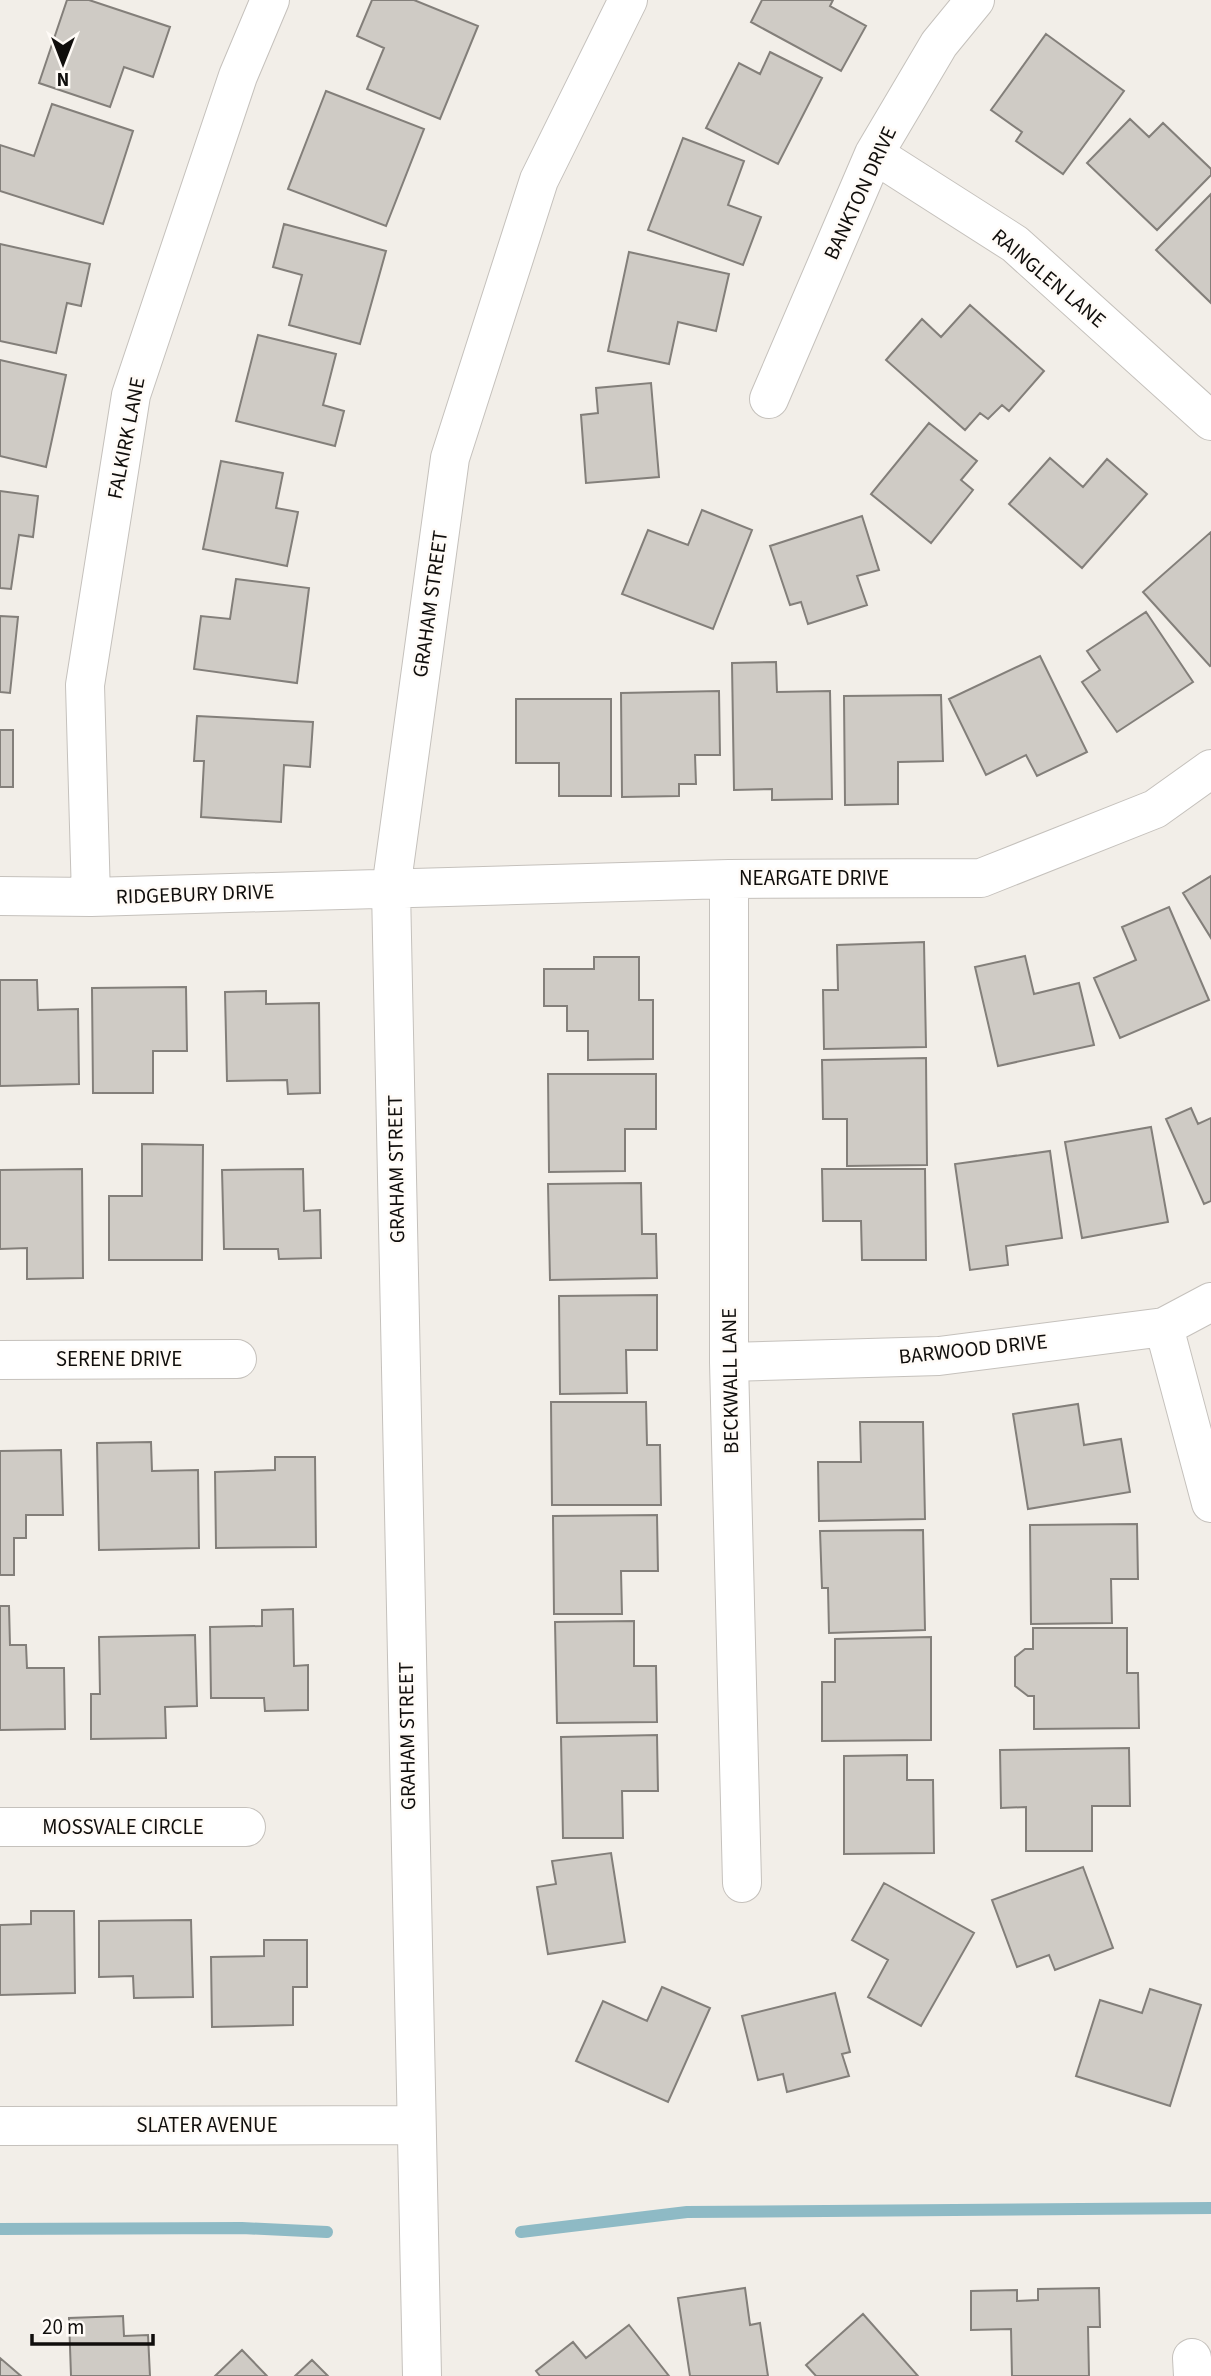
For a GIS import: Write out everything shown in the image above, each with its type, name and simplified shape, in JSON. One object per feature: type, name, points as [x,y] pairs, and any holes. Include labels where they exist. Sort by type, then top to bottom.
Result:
[{"type":"street","name":"FALKIRK LANE","points":[[91,897],[85,685],[131,395],[238,76],[270,0]]},
{"type":"street","name":"GRAHAM STREET","points":[[422,2376],[414,2125],[391,889],[450,458],[539,180],[628,0]]},
{"type":"street","name":"BANKTON DRIVE","points":[[769,399],[874,153],[939,44],[975,0]]},
{"type":"street","name":"RAINGLEN LANE","points":[[874,153],[1015,244],[1211,421]]},
{"type":"street","name":"NEARGATE DRIVE","points":[[391,889],[729,878],[981,878],[1155,809],[1211,769]]},
{"type":"street","name":"BECKWALL LANE","points":[[729,878],[729,1362],[742,1883]]},
{"type":"street","name":"RIDGEBURY DRIVE","points":[[0,896],[91,897],[391,889]]},
{"type":"street","name":"BARWOOD DRIVE","points":[[729,1362],[939,1356],[1164,1327],[1211,1302]]},
{"type":"street","points":[[1164,1327],[1211,1503]]},
{"type":"street","name":"SERENE DRIVE","points":[[0,1360],[237,1359]]},
{"type":"street","name":"MOSSVALE CIRCLE","points":[[0,1827],[246,1827]]},
{"type":"street","name":"SLATER AVENUE","points":[[0,2126],[414,2125]]},
{"type":"building","points":[[67,0],[89,0],[170,27],[153,77],[124,67],[110,107],[39,83]]},
{"type":"building","points":[[372,0],[414,0],[478,26],[440,119],[367,89],[384,48],[357,36]]},
{"type":"building","points":[[762,0],[833,0],[830,6],[866,26],[841,71],[751,22]]},
{"type":"building","points":[[1046,34],[1124,91],[1063,174],[1016,141],[1022,132],[991,110]]},
{"type":"building","points":[[770,52],[822,78],[778,164],[706,128],[739,63],[760,74]]},
{"type":"building","points":[[326,91],[424,129],[386,226],[288,189]]},
{"type":"building","points":[[52,104],[133,131],[103,224],[0,191],[0,145],[34,156]]},
{"type":"building","points":[[1130,119],[1149,137],[1163,123],[1211,169],[1211,175],[1157,230],[1087,163]]},
{"type":"building","points":[[683,138],[744,161],[728,205],[761,217],[743,265],[648,230]]},
{"type":"building","points":[[1211,194],[1211,303],[1156,250]]},
{"type":"building","points":[[284,224],[386,251],[360,344],[289,325],[302,275],[273,267]]},
{"type":"building","points":[[0,244],[90,264],[81,306],[67,303],[56,353],[0,341]]},
{"type":"building","points":[[629,252],[729,274],[716,331],[678,322],[669,364],[608,351]]},
{"type":"building","points":[[970,305],[1044,371],[1009,411],[1002,405],[988,419],[980,413],[965,430],[886,360],[922,319],[941,337]]},
{"type":"building","points":[[258,335],[336,354],[323,405],[344,411],[335,446],[236,421]]},
{"type":"building","points":[[0,360],[66,375],[46,467],[0,456]]},
{"type":"building","points":[[651,383],[659,477],[586,483],[581,415],[598,413],[596,388]]},
{"type":"building","points":[[929,423],[977,461],[961,480],[973,490],[931,543],[871,494]]},
{"type":"building","points":[[1050,458],[1083,487],[1107,459],[1147,494],[1082,568],[1009,504]]},
{"type":"building","points":[[221,461],[283,473],[276,508],[298,512],[287,566],[203,549]]},
{"type":"building","points":[[0,491],[38,496],[33,537],[19,535],[11,589],[0,588]]},
{"type":"building","points":[[702,510],[752,530],[713,629],[622,594],[648,530],[688,545]]},
{"type":"building","points":[[862,516],[879,570],[857,576],[867,605],[808,624],[801,602],[790,605],[770,546]]},
{"type":"building","points":[[1211,532],[1211,665],[1210,666],[1143,592]]},
{"type":"building","points":[[236,579],[309,588],[297,683],[194,669],[201,616],[230,619]]},
{"type":"building","points":[[1146,612],[1193,682],[1117,732],[1082,682],[1100,670],[1087,651]]},
{"type":"building","points":[[0,616],[18,617],[10,693],[0,692]]},
{"type":"building","points":[[1040,656],[1087,752],[1037,776],[1026,755],[986,775],[949,699]]},
{"type":"building","points":[[776,662],[777,692],[830,691],[832,799],[772,800],[772,789],[734,790],[732,663]]},
{"type":"building","points":[[719,691],[720,755],[695,755],[696,784],[679,784],[679,796],[622,797],[621,693]]},
{"type":"building","points":[[941,695],[943,761],[898,762],[898,804],[845,805],[844,696]]},
{"type":"building","points":[[516,699],[611,699],[611,796],[559,796],[559,763],[516,763]]},
{"type":"building","points":[[197,716],[313,722],[310,767],[284,765],[281,822],[201,817],[204,761],[194,761]]},
{"type":"building","points":[[0,730],[13,730],[13,787],[0,787]]},
{"type":"building","points":[[1211,876],[1211,938],[1183,893]]},
{"type":"building","points":[[1169,907],[1209,1000],[1120,1038],[1094,978],[1136,960],[1122,927]]},
{"type":"building","points":[[924,942],[926,1047],[824,1049],[823,990],[838,990],[837,945]]},
{"type":"building","points":[[1025,956],[1034,994],[1079,983],[1094,1045],[998,1066],[975,967]]},
{"type":"building","points":[[594,957],[639,957],[639,1000],[653,1000],[653,1059],[588,1060],[588,1031],[567,1031],[567,1006],[544,1006],[544,969],[594,969]]},
{"type":"building","points":[[0,980],[37,980],[38,1010],[78,1009],[79,1084],[0,1086]]},
{"type":"building","points":[[186,987],[187,1051],[153,1051],[153,1093],[93,1093],[92,988]]},
{"type":"building","points":[[266,991],[266,1004],[319,1003],[320,1093],[288,1094],[287,1080],[227,1081],[225,992]]},
{"type":"building","points":[[926,1058],[927,1165],[847,1166],[847,1119],[823,1119],[822,1060]]},
{"type":"building","points":[[548,1074],[656,1074],[656,1129],[625,1129],[625,1171],[549,1172]]},
{"type":"building","points":[[1191,1108],[1198,1124],[1211,1118],[1211,1201],[1204,1204],[1166,1119]]},
{"type":"building","points":[[1151,1127],[1168,1222],[1082,1238],[1065,1142]]},
{"type":"building","points":[[142,1144],[203,1145],[202,1260],[109,1260],[109,1196],[142,1196]]},
{"type":"building","points":[[1050,1151],[1062,1238],[1006,1246],[1008,1265],[970,1270],[955,1164]]},
{"type":"building","points":[[82,1169],[83,1278],[27,1279],[27,1248],[0,1249],[0,1170]]},
{"type":"building","points":[[303,1169],[304,1211],[320,1210],[321,1258],[279,1259],[278,1249],[224,1249],[222,1170]]},
{"type":"building","points":[[822,1169],[925,1169],[926,1260],[862,1260],[861,1221],[823,1221]]},
{"type":"building","points":[[641,1183],[642,1234],[656,1234],[657,1278],[550,1280],[548,1184]]},
{"type":"building","points":[[657,1295],[657,1350],[626,1350],[627,1393],[560,1394],[559,1296]]},
{"type":"building","points":[[551,1402],[646,1402],[647,1445],[660,1445],[661,1505],[552,1505]]},
{"type":"building","points":[[1078,1404],[1084,1445],[1121,1439],[1130,1492],[1028,1509],[1013,1414]]},
{"type":"building","points":[[860,1422],[923,1422],[925,1519],[819,1521],[818,1462],[861,1462]]},
{"type":"building","points":[[151,1442],[152,1471],[198,1470],[199,1548],[99,1550],[97,1443]]},
{"type":"building","points":[[61,1450],[63,1515],[26,1515],[26,1538],[14,1538],[14,1575],[0,1575],[0,1451]]},
{"type":"building","points":[[275,1457],[315,1457],[316,1547],[216,1548],[215,1472],[275,1470]]},
{"type":"building","points":[[657,1515],[658,1571],[621,1571],[622,1614],[554,1614],[553,1516]]},
{"type":"building","points":[[1137,1524],[1138,1579],[1111,1579],[1112,1623],[1031,1624],[1030,1525]]},
{"type":"building","points":[[923,1530],[925,1630],[829,1633],[828,1588],[822,1588],[820,1531]]},
{"type":"building","points":[[0,1606],[9,1606],[10,1645],[26,1645],[27,1668],[64,1668],[65,1729],[0,1730]]},
{"type":"building","points":[[293,1609],[294,1666],[308,1665],[308,1710],[265,1711],[264,1698],[211,1698],[210,1627],[262,1626],[262,1610]]},
{"type":"building","points":[[634,1621],[634,1666],[656,1666],[657,1722],[557,1723],[555,1622]]},
{"type":"building","points":[[1033,1628],[1127,1628],[1127,1673],[1138,1673],[1139,1728],[1034,1729],[1034,1696],[1028,1696],[1015,1686],[1015,1657],[1025,1649],[1033,1649]]},
{"type":"building","points":[[195,1635],[197,1706],[165,1707],[166,1738],[91,1739],[91,1694],[100,1694],[99,1637]]},
{"type":"building","points":[[931,1637],[931,1740],[822,1741],[822,1682],[835,1682],[835,1639]]},
{"type":"building","points":[[657,1735],[658,1791],[622,1791],[623,1838],[563,1838],[561,1737]]},
{"type":"building","points":[[1129,1748],[1130,1806],[1092,1806],[1092,1851],[1026,1851],[1026,1807],[1001,1808],[1000,1750]]},
{"type":"building","points":[[907,1755],[907,1780],[933,1780],[934,1853],[844,1854],[844,1756]]},
{"type":"building","points":[[611,1853],[625,1942],[548,1954],[537,1887],[556,1884],[552,1861]]},
{"type":"building","points":[[1083,1867],[1113,1948],[1055,1970],[1049,1955],[1017,1967],[992,1900]]},
{"type":"building","points":[[884,1883],[974,1933],[921,2026],[868,1997],[888,1960],[852,1940]]},
{"type":"building","points":[[31,1911],[74,1911],[75,1993],[0,1995],[0,1925],[31,1924]]},
{"type":"building","points":[[191,1920],[193,1997],[134,1998],[133,1976],[99,1977],[99,1921]]},
{"type":"building","points":[[264,1940],[307,1940],[307,1987],[293,1987],[293,2025],[212,2027],[211,1957],[264,1956]]},
{"type":"building","points":[[662,1987],[710,2008],[668,2102],[576,2061],[603,2001],[647,2021]]},
{"type":"building","points":[[1150,1989],[1201,2005],[1170,2106],[1076,2076],[1100,2000],[1142,2013]]},
{"type":"building","points":[[835,1993],[850,2052],[842,2054],[849,2076],[787,2092],[783,2074],[758,2080],[742,2016]]},
{"type":"building","points":[[745,2288],[750,2325],[760,2323],[768,2376],[690,2376],[678,2298]]},
{"type":"building","points":[[1099,2288],[1100,2327],[1088,2327],[1089,2376],[1012,2376],[1011,2329],[971,2330],[971,2291],[1017,2290],[1017,2301],[1038,2300],[1038,2289]]},
{"type":"building","points":[[863,2314],[918,2376],[816,2376],[806,2365]]},
{"type":"building","points":[[123,2316],[124,2336],[148,2335],[150,2376],[71,2376],[69,2318]]},
{"type":"building","points":[[629,2325],[669,2376],[540,2376],[536,2371],[573,2342],[586,2358]]},
{"type":"building","points":[[242,2350],[267,2376],[215,2376]]},
{"type":"building","points":[[0,2358],[21,2376],[0,2376]]},
{"type":"building","points":[[312,2360],[328,2376],[295,2376]]},
{"type":"waterway","points":[[521,2232],[687,2212],[1211,2208]]},
{"type":"waterway","points":[[0,2229],[242,2228],[327,2232]]}]
